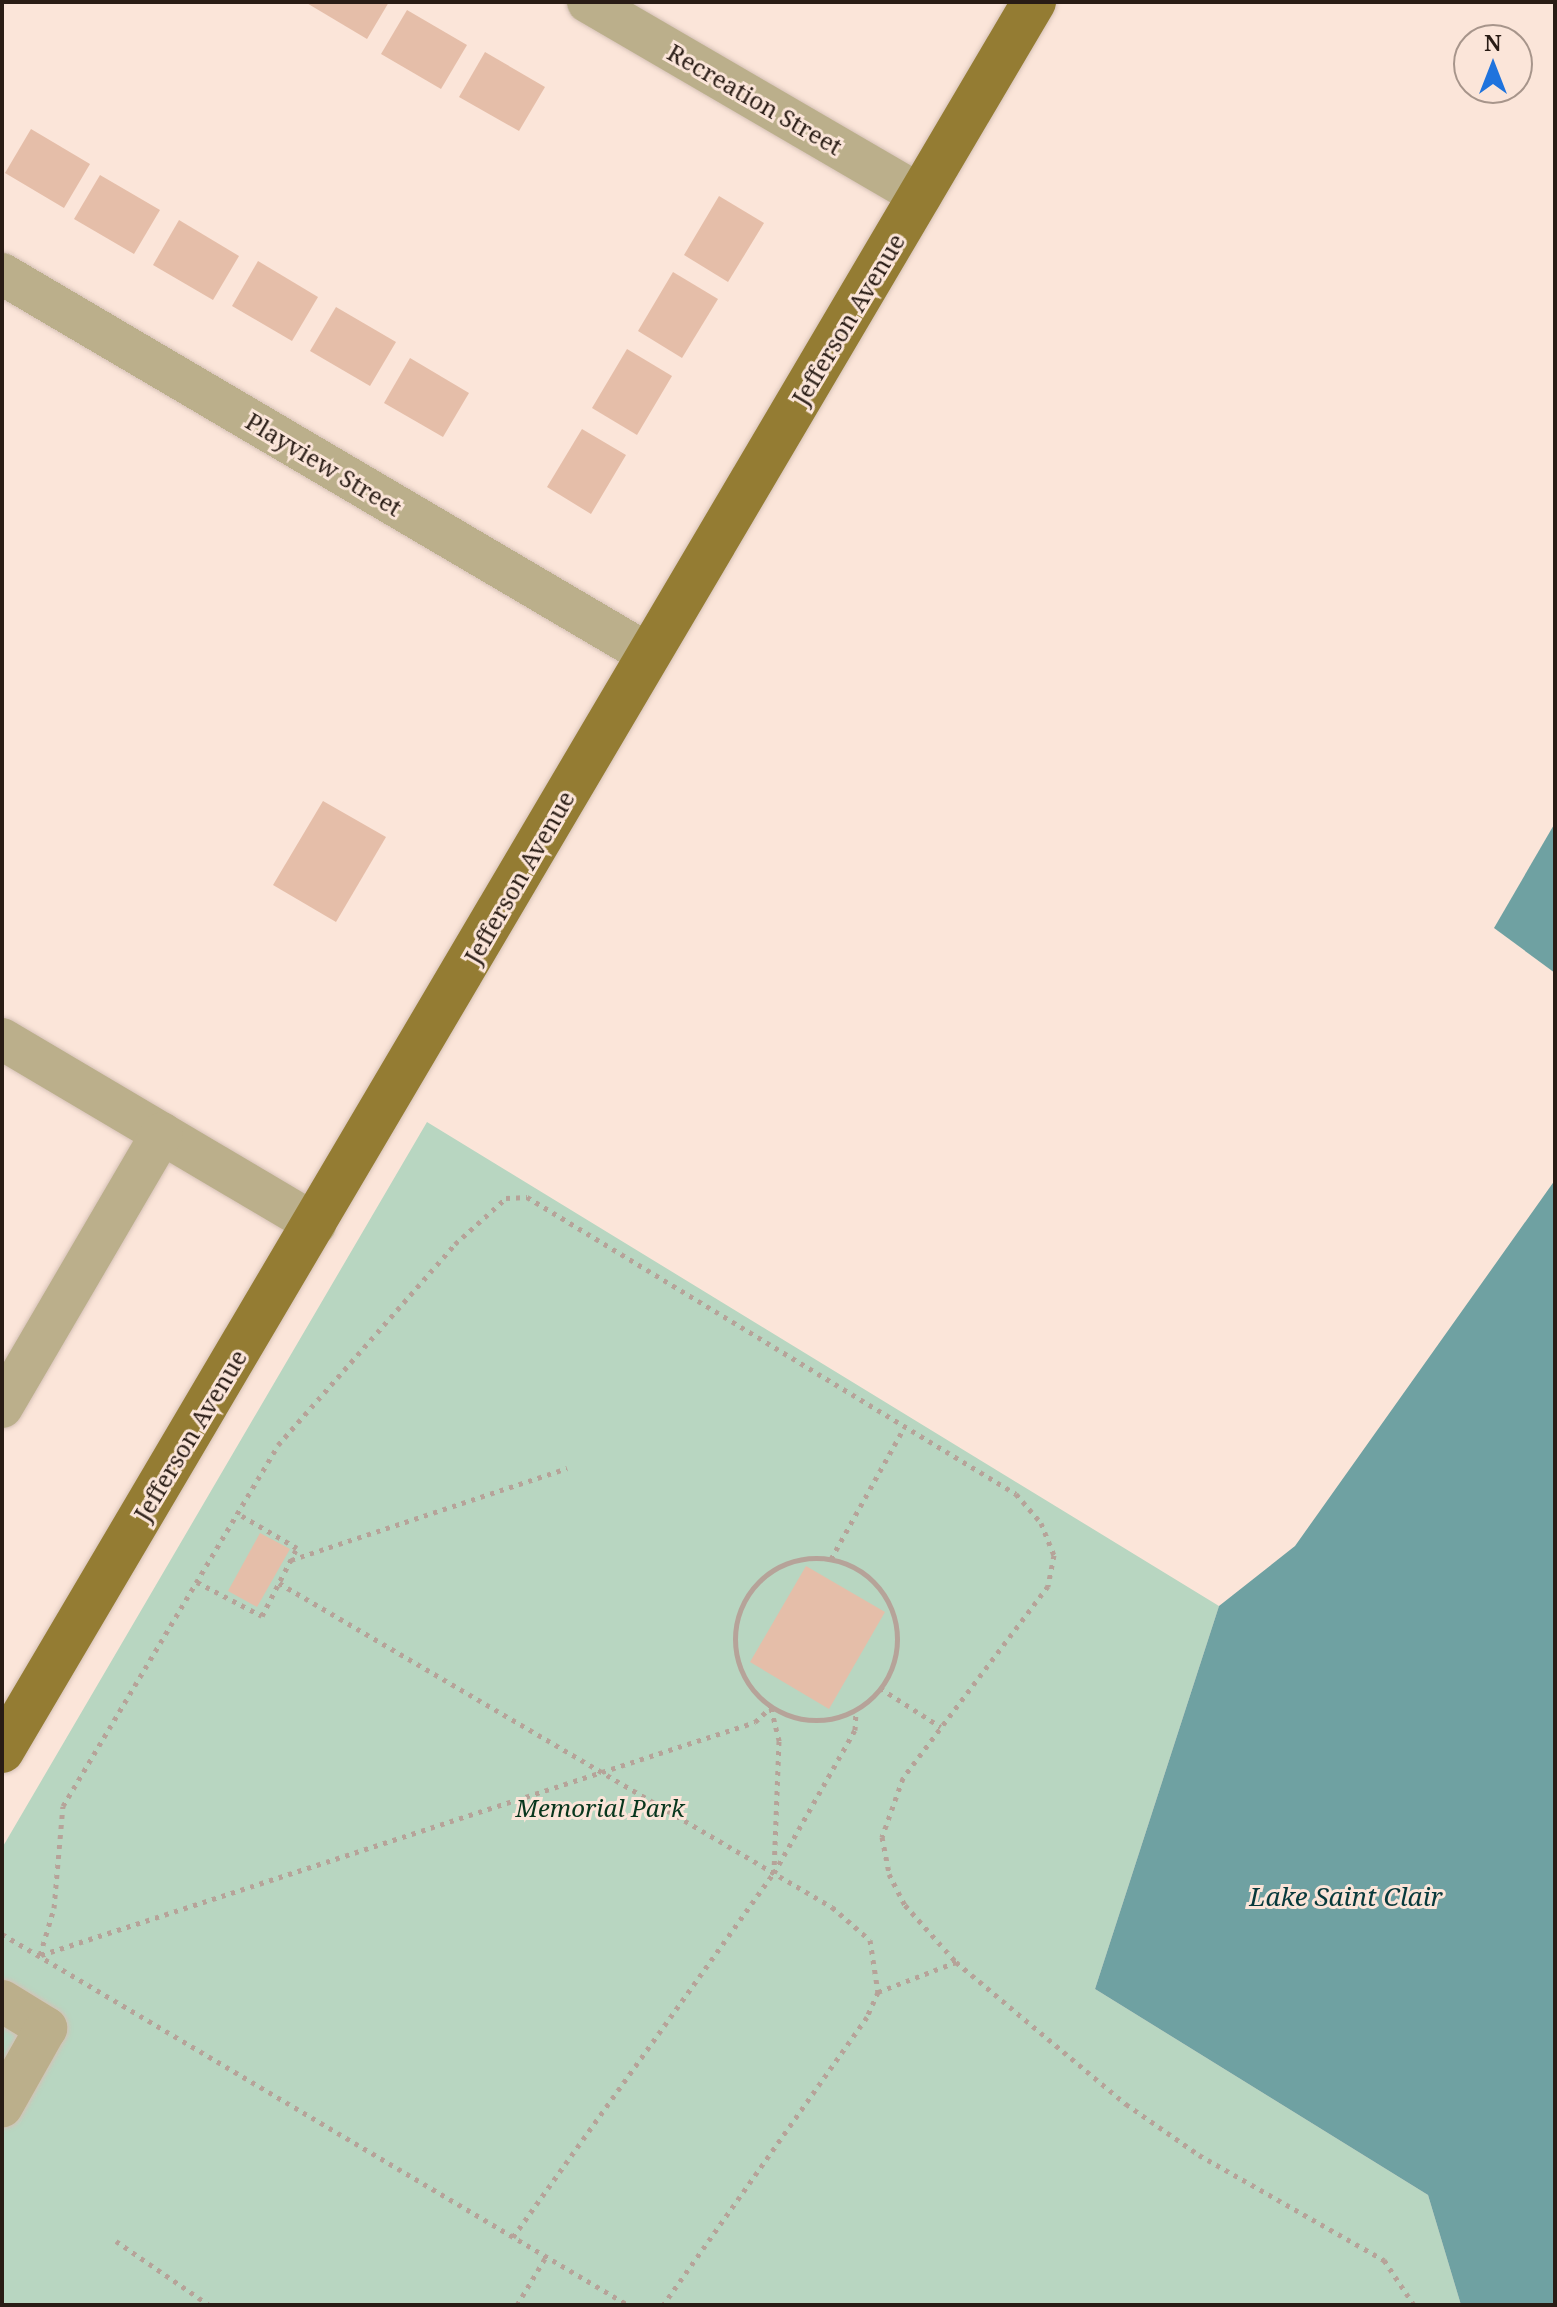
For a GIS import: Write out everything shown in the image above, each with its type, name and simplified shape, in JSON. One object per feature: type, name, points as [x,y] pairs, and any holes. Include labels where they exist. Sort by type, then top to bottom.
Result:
[{"type":"main road","name":"Jefferson Avenue","points":[[2,1751],[315,1224],[646,653],[1034,2]]},
{"type":"street","name":"Recreation Street","points":[[588,2],[921,196]]},
{"type":"street","name":"Playview Street","points":[[2,274],[646,653]]},
{"type":"street","points":[[2,1039],[315,1224]]},
{"type":"street","points":[[2,1407],[162,1133]]},
{"type":"street","points":[[2,2001],[46,2028],[2,2106]]},
{"type":"path","points":[[40,1955],[54,1908],[63,1806],[278,1445],[455,1244],[506,1198],[527,1197],[1016,1494],[1041,1523],[1054,1555],[1048,1586],[1033,1613],[903,1778],[882,1837],[889,1874],[905,1905],[956,1962],[1126,2104],[1199,2155],[1384,2260],[1414,2305]]},
{"type":"path","points":[[831,1559],[904,1428]]},
{"type":"path","points":[[291,1560],[567,1468]]},
{"type":"path","points":[[197,1582],[262,1616],[297,1548],[237,1513]]},
{"type":"path","points":[[771,1707],[822,1720],[856,1709],[880,1688],[896,1656],[891,1605],[856,1567],[831,1559],[803,1558],[777,1567],[741,1608],[738,1663],[771,1707],[779,1741],[774,1873]]},
{"type":"path","points":[[279,1583],[832,1907],[870,1940],[878,1992],[867,2017],[663,2305]]},
{"type":"path","points":[[880,1688],[941,1727]]},
{"type":"path","points":[[40,1955],[755,1722],[771,1707]]},
{"type":"path","points":[[513,2237],[774,1873],[855,1730],[856,1709]]},
{"type":"path","points":[[2,1934],[628,2305]]},
{"type":"path","points":[[878,1992],[956,1962]]},
{"type":"path","points":[[116,2241],[209,2305]]},
{"type":"path","points":[[517,2305],[547,2255]]},
{"type":"green space","name":"Memorial Park","points":[[427,1122],[1219,1606],[1095,1989],[1428,2195],[1461,2305],[2,2305],[2,1848]]},
{"type":"water","points":[[1555,823],[1555,973],[1494,928]]},
{"type":"water","name":"Lake Saint Clair","points":[[1555,1180],[1555,2305],[1461,2305],[1428,2195],[1095,1989],[1219,1606],[1295,1546]]},
{"type":"building","points":[[305,2],[389,2],[367,39]]},
{"type":"building","points":[[407,10],[467,45],[441,89],[381,54]]},
{"type":"building","points":[[485,52],[545,87],[519,131],[459,97]]},
{"type":"building","points":[[31,129],[90,164],[64,208],[5,173]]},
{"type":"building","points":[[100,175],[160,210],[134,254],[74,219]]},
{"type":"building","points":[[719,196],[764,223],[728,282],[684,255]]},
{"type":"building","points":[[179,220],[239,256],[213,300],[153,265]]},
{"type":"building","points":[[258,261],[318,297],[292,341],[232,306]]},
{"type":"building","points":[[673,272],[718,299],[682,358],[638,331]]},
{"type":"building","points":[[336,307],[396,342],[370,386],[310,351]]},
{"type":"building","points":[[627,349],[672,376],[637,435],[592,408]]},
{"type":"building","points":[[410,358],[469,393],[443,437],[384,403]]},
{"type":"building","points":[[582,429],[626,455],[591,514],[547,487]]},
{"type":"building","points":[[323,801],[386,837],[336,922],[273,885]]},
{"type":"building","points":[[260,1533],[290,1549],[257,1607],[228,1591]]},
{"type":"building","points":[[806,1566],[885,1612],[829,1709],[750,1662]]}]
